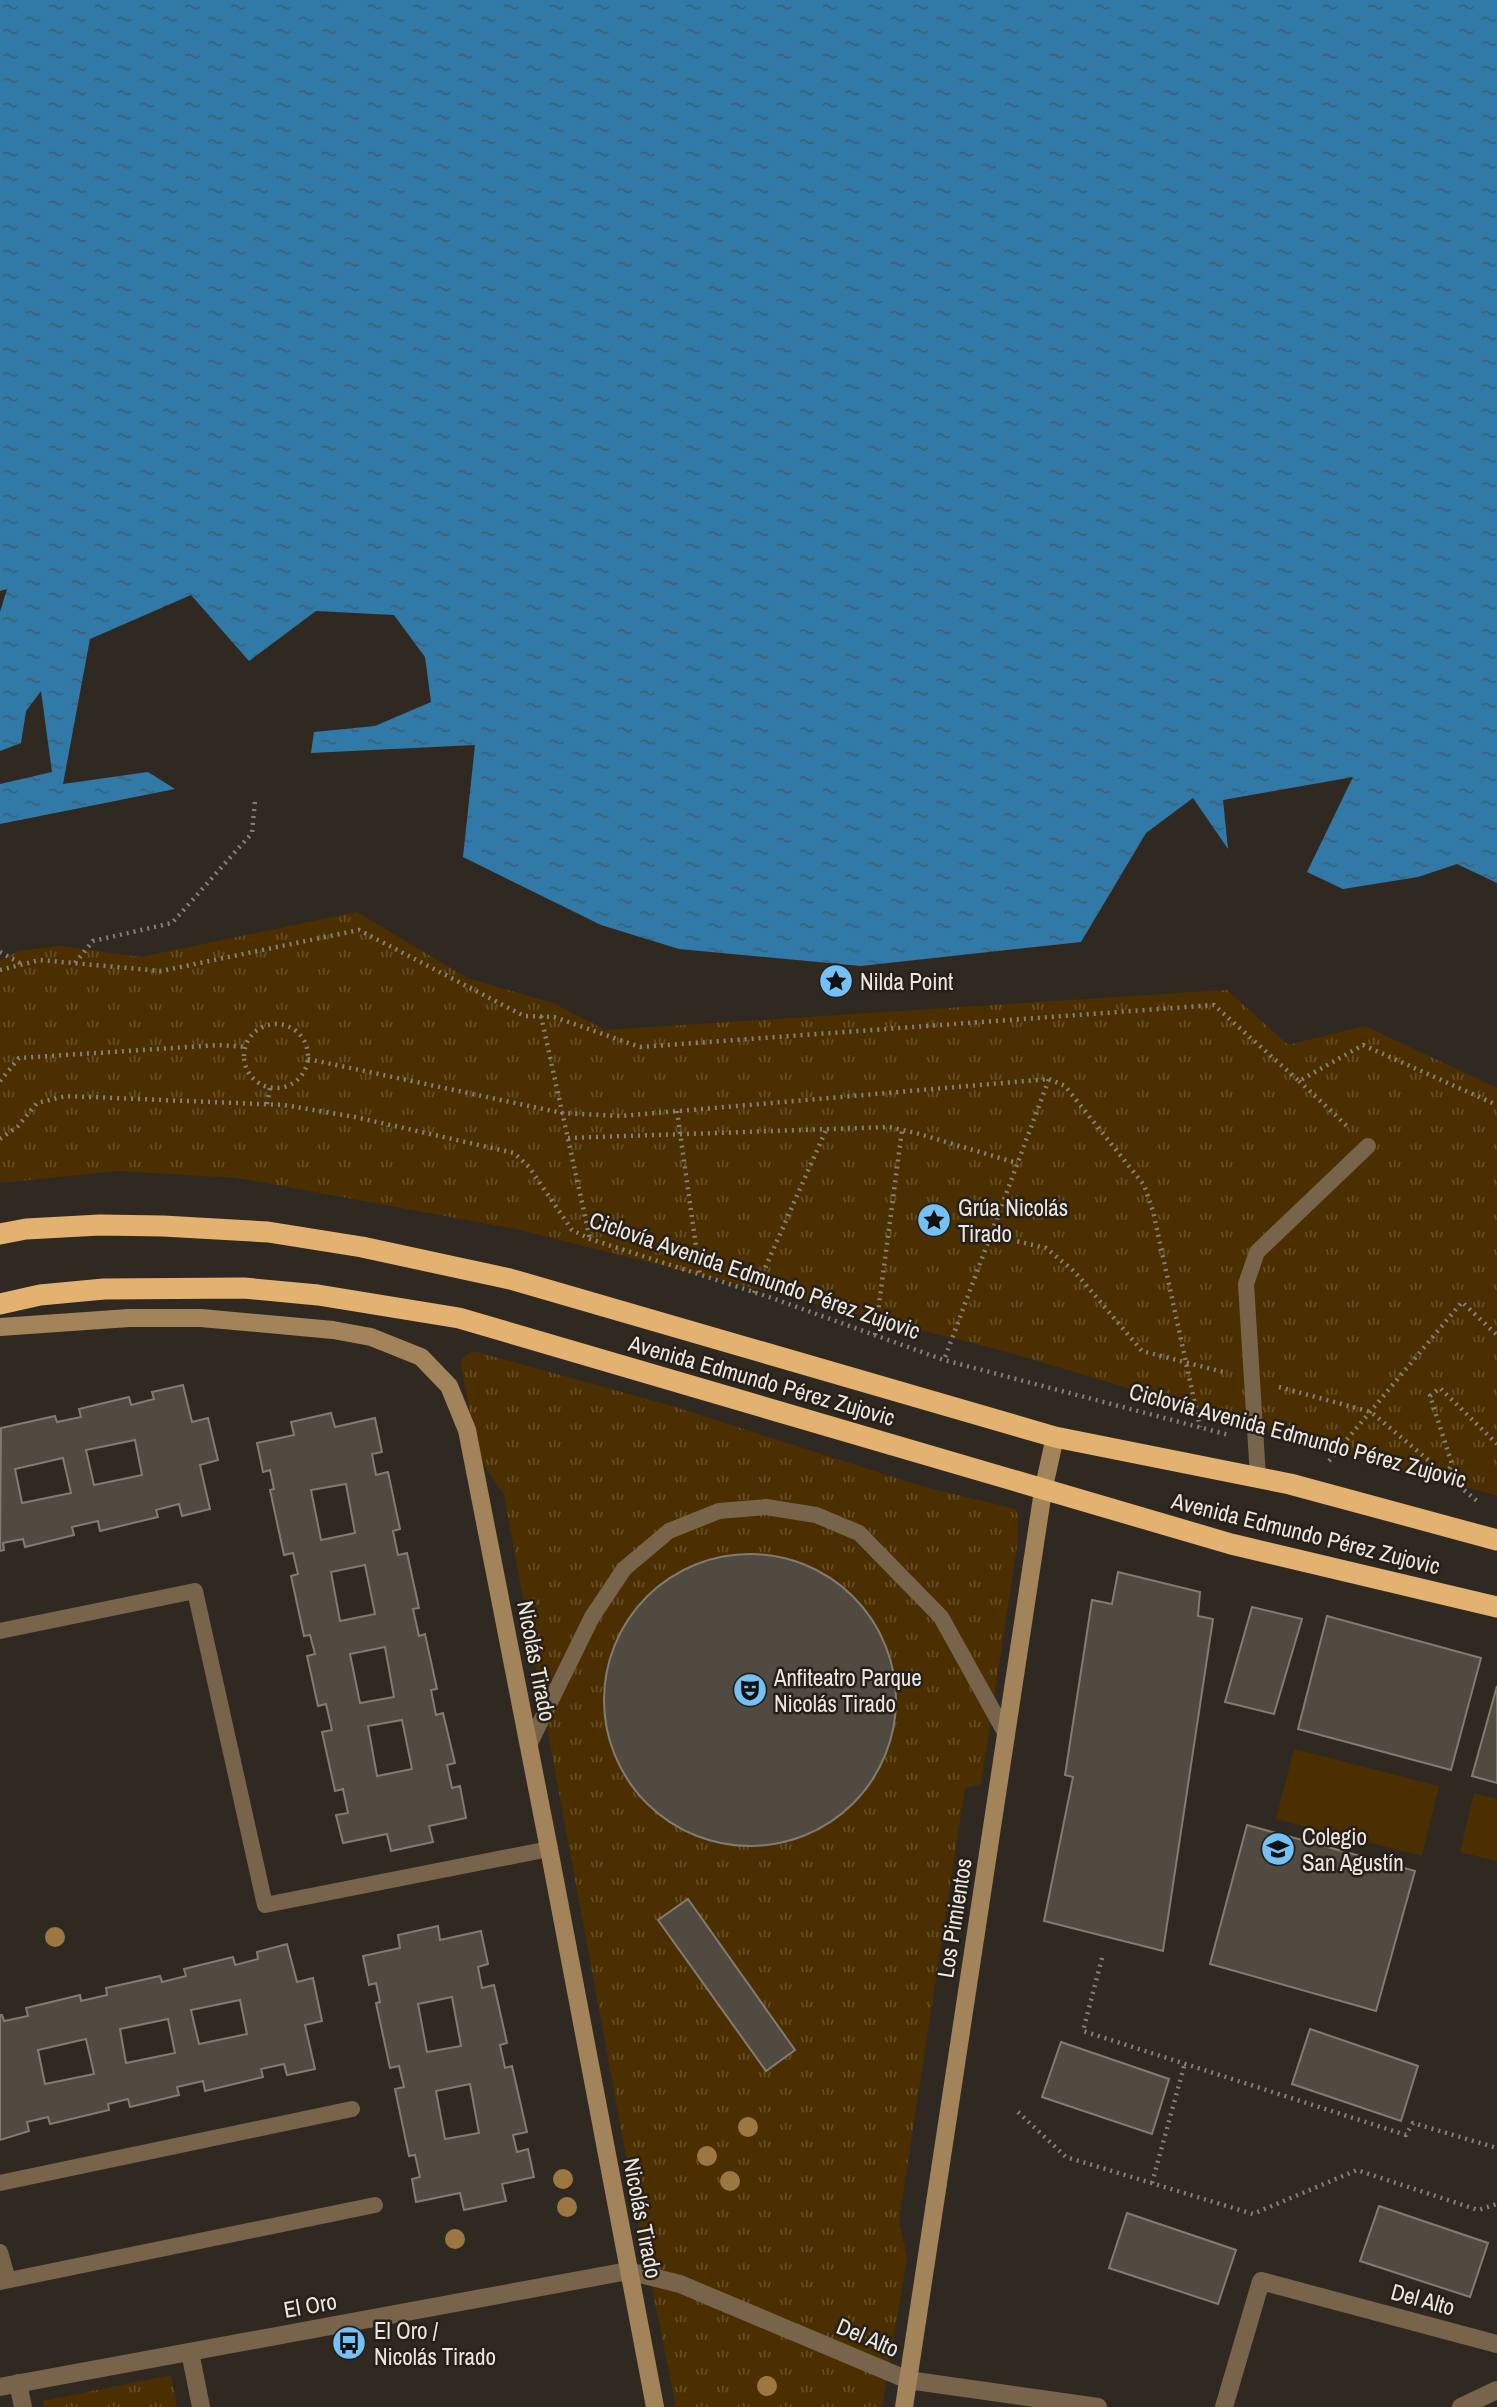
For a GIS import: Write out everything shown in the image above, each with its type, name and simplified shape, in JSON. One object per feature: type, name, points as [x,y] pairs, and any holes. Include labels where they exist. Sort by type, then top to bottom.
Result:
[{"type":"highway","name":"Avenida Edmundo Pérez Zujovic","points":[[0,1234],[26,1229],[100,1225],[163,1226],[268,1232],[362,1247],[510,1279],[1055,1437],[1290,1484],[1497,1540]]},
{"type":"highway","name":"Avenida Edmundo Pérez Zujovic","points":[[0,1304],[40,1295],[104,1289],[244,1288],[317,1295],[459,1318],[1231,1544],[1497,1607]]},
{"type":"main road","name":"Nicolás Tirado","points":[[0,1326],[129,1318],[201,1318],[333,1330],[371,1337],[421,1357],[449,1386],[467,1430],[655,2407]]},
{"type":"main road","name":"Los Pimientos","points":[[904,2407],[1043,1491],[1055,1437]]},
{"type":"street","name":"Del Alto","points":[[628,2271],[680,2284],[908,2381],[1098,2407]]},
{"type":"street","name":"El Oro","points":[[9,2385],[628,2271]]},
{"type":"street","name":"Del Alto","points":[[1224,2407],[1261,2281],[1497,2344]]},
{"type":"street","points":[[190,2352],[201,2407]]},
{"type":"street","points":[[9,2385],[23,2407]]},
{"type":"street","points":[[1461,2407],[1497,2390]]},
{"type":"lane","points":[[1258,1477],[1246,1284],[1257,1252],[1368,1146]]},
{"type":"lane","points":[[529,1745],[592,1618],[624,1569],[669,1531],[719,1511],[766,1507],[816,1515],[859,1533],[941,1617],[1007,1737]]},
{"type":"lane","points":[[0,1631],[195,1591],[265,1905],[549,1849]]},
{"type":"lane","points":[[0,2183],[352,2109]]},
{"type":"lane","points":[[0,2252],[4,2281],[375,2205]]},
{"type":"path","points":[[75,963],[93,942],[172,923],[252,832],[255,800]]},
{"type":"path","points":[[0,970],[40,960],[161,971],[359,930],[524,1016],[554,1017],[640,1047],[1214,1005],[1368,1146]]},
{"type":"path","points":[[0,952],[20,964]]},
{"type":"path","points":[[541,1016],[590,1239]]},
{"type":"path","points":[[277,1024],[287,1026],[304,1039],[308,1059],[306,1070],[291,1085],[281,1089],[260,1084],[252,1077],[244,1057],[250,1037],[257,1030],[277,1024]]},
{"type":"path","points":[[0,1081],[19,1058],[219,1045],[246,1047]]},
{"type":"path","points":[[1299,1081],[1363,1045],[1497,1105]]},
{"type":"path","points":[[308,1059],[562,1113],[621,1116],[1049,1079],[1065,1086],[1144,1185],[1153,1211],[1200,1427]]},
{"type":"path","points":[[944,1360],[1049,1079]]},
{"type":"path","points":[[267,1105],[270,1088]]},
{"type":"path","name":"Ciclovía Avenida Edmundo Pérez Zujovic","points":[[0,1139],[18,1126],[37,1103],[66,1096],[284,1105],[355,1117],[514,1153],[529,1167],[572,1230],[590,1239],[944,1360],[1255,1442]]},
{"type":"path","points":[[677,1111],[700,1275]]},
{"type":"path","points":[[568,1138],[889,1127],[1017,1163]]},
{"type":"path","points":[[754,1293],[826,1130]]},
{"type":"path","points":[[874,1335],[902,1130]]},
{"type":"path","points":[[990,1234],[1046,1248],[1076,1272],[1142,1351],[1371,1412],[1477,1501]]},
{"type":"path","points":[[1329,1461],[1462,1302],[1497,1335]]},
{"type":"path","points":[[1446,1475],[1452,1464],[1430,1396],[1440,1388],[1497,1444]]},
{"type":"path","name":"Ciclovía Avenida Edmundo Pérez Zujovic","points":[[1319,1458],[1343,1465]]},
{"type":"path","name":"Ciclovía Avenida Edmundo Pérez Zujovic","points":[[1464,1497],[1487,1504]]},
{"type":"path","points":[[1102,1958],[1083,2031],[1406,2135],[1413,2123],[1497,2148]]},
{"type":"path","points":[[1152,2183],[1185,2063]]},
{"type":"path","points":[[1018,2112],[1066,2157],[1252,2214],[1357,2170],[1478,2210],[1497,2204]]},
{"type":"green space","points":[[357,912],[467,978],[553,1003],[605,1030],[1227,990],[1288,1045],[1365,1026],[1497,1088],[1497,1495],[1443,1482],[1004,1351],[516,1229],[239,1178],[118,1171],[0,1183],[0,961],[18,951],[60,946],[141,957]]},
{"type":"green space","points":[[471,1352],[672,1406],[921,1486],[1015,1509],[1018,1516],[1018,1539],[981,1784],[965,1788],[899,2220],[907,2257],[882,2407],[676,2407],[633,2193],[504,1495],[478,1456],[461,1365],[462,1359]]},
{"type":"green space","points":[[1294,1749],[1439,1786],[1422,1856],[1276,1819]]},
{"type":"green space","points":[[1474,1793],[1497,1799],[1497,1861],[1460,1852]]},
{"type":"green space","points":[[171,2375],[177,2407],[44,2407],[43,2401]]},
{"type":"water","points":[[0,0],[1497,0],[1497,883],[1457,864],[1418,877],[1343,889],[1307,872],[1353,777],[1223,800],[1228,849],[1193,798],[1146,833],[1081,942],[861,966],[679,949],[601,925],[463,857],[475,745],[311,753],[314,732],[375,726],[431,702],[425,657],[394,615],[316,611],[249,661],[191,595],[90,639],[63,784],[148,772],[175,789],[0,824],[0,784],[52,772],[41,691],[26,711],[21,743],[0,751],[0,612],[7,589],[0,591]]},
{"type":"building","points":[[183,1385],[192,1422],[208,1418],[218,1460],[200,1465],[210,1509],[182,1516],[179,1504],[156,1510],[158,1517],[100,1531],[98,1521],[72,1527],[74,1535],[25,1547],[23,1539],[3,1543],[4,1550],[0,1551],[1,1428],[55,1416],[57,1422],[81,1417],[79,1409],[129,1397],[131,1405],[154,1399],[152,1392]],"holes":[[[135,1440],[142,1475],[94,1485],[86,1450]],[[63,1458],[71,1493],[22,1503],[15,1469]]]},
{"type":"building","points":[[331,1413],[335,1427],[375,1418],[382,1452],[372,1454],[376,1475],[388,1472],[400,1529],[393,1531],[398,1555],[407,1553],[419,1608],[413,1609],[419,1636],[425,1634],[437,1689],[431,1690],[436,1715],[443,1713],[455,1763],[447,1765],[452,1788],[460,1786],[466,1818],[429,1826],[433,1842],[391,1851],[387,1834],[343,1843],[336,1815],[348,1813],[343,1789],[335,1791],[322,1732],[332,1730],[326,1704],[318,1706],[307,1656],[315,1654],[310,1635],[304,1636],[291,1576],[298,1574],[293,1553],[284,1555],[270,1490],[274,1489],[270,1470],[263,1472],[257,1443],[294,1435],[291,1422]],"holes":[[[346,1484],[355,1533],[321,1540],[311,1490]],[[365,1565],[375,1614],[340,1621],[331,1572]],[[385,1647],[394,1697],[360,1703],[350,1654]],[[402,1720],[412,1769],[377,1776],[368,1726]]]},
{"type":"building","name":"Anfiteatro Parque Nicolás Tirado","points":[[750,1554],[778,1557],[806,1565],[831,1579],[853,1597],[871,1619],[885,1644],[893,1672],[896,1700],[893,1728],[885,1756],[871,1781],[853,1803],[831,1821],[806,1835],[778,1843],[750,1846],[722,1843],[694,1835],[669,1821],[647,1803],[629,1781],[615,1756],[607,1728],[604,1700],[607,1672],[615,1644],[629,1619],[647,1597],[669,1579],[694,1565],[722,1557]]},
{"type":"building","points":[[1118,1572],[1200,1592],[1198,1616],[1213,1619],[1163,1951],[1044,1921],[1073,1777],[1065,1775],[1092,1600],[1112,1604]]},
{"type":"building","points":[[1252,1607],[1302,1619],[1274,1714],[1225,1702]]},
{"type":"building","points":[[1327,1616],[1481,1658],[1451,1770],[1298,1729]]},
{"type":"building","points":[[1497,1686],[1497,1783],[1472,1776]]},
{"type":"building","points":[[1247,1825],[1415,1871],[1376,2011],[1210,1964]]},
{"type":"building","points":[[688,1899],[795,2050],[766,2071],[658,1920]]},
{"type":"building","points":[[438,1926],[440,1940],[481,1931],[488,1964],[478,1967],[482,1988],[494,1985],[507,2043],[500,2045],[505,2068],[512,2066],[527,2132],[513,2135],[517,2152],[528,2149],[534,2177],[502,2184],[506,2201],[464,2210],[460,2193],[416,2202],[412,2179],[420,2177],[415,2155],[409,2156],[395,2089],[404,2087],[399,2066],[390,2068],[376,2003],[380,2002],[376,1983],[369,1985],[363,1956],[400,1948],[398,1935]],"holes":[[[452,1997],[461,2046],[427,2052],[418,2004]],[[470,2084],[479,2133],[445,2139],[436,2091]]]},
{"type":"building","points":[[287,1944],[297,1982],[313,1978],[322,2021],[305,2025],[315,2069],[287,2075],[284,2064],[261,2069],[263,2077],[205,2091],[203,2081],[177,2087],[179,2095],[130,2107],[128,2099],[108,2104],[109,2110],[50,2124],[48,2117],[27,2122],[29,2131],[0,2140],[0,2015],[4,2021],[28,2016],[26,2008],[80,1995],[81,2001],[107,1995],[106,1988],[160,1976],[162,1982],[186,1976],[184,1969],[233,1957],[235,1965],[258,1959],[257,1952]],"holes":[[[240,2000],[247,2034],[199,2044],[191,2010]],[[168,2019],[175,2053],[126,2063],[120,2029]],[[86,2039],[94,2074],[45,2084],[38,2050]]]},
{"type":"building","points":[[1310,2029],[1418,2066],[1401,2121],[1292,2084]]},
{"type":"building","points":[[1061,2042],[1169,2079],[1152,2134],[1042,2097]]},
{"type":"building","points":[[1379,2206],[1488,2243],[1470,2297],[1360,2261]]},
{"type":"building","points":[[1127,2213],[1236,2250],[1218,2304],[1109,2268]]},
{"type":"place","name":"Nilda Point","points":[[836,981]]},
{"type":"place","name":"Grúa Nicolás Tirado","points":[[934,1220]]},
{"type":"place","name":"Anfiteatro Parque Nicolás Tirado","points":[[750,1690]]},
{"type":"place","name":"Colegio San Agustín","points":[[1278,1849]]},
{"type":"place","name":"El Oro / Nicolás Tirado","points":[[349,2343]]}]
